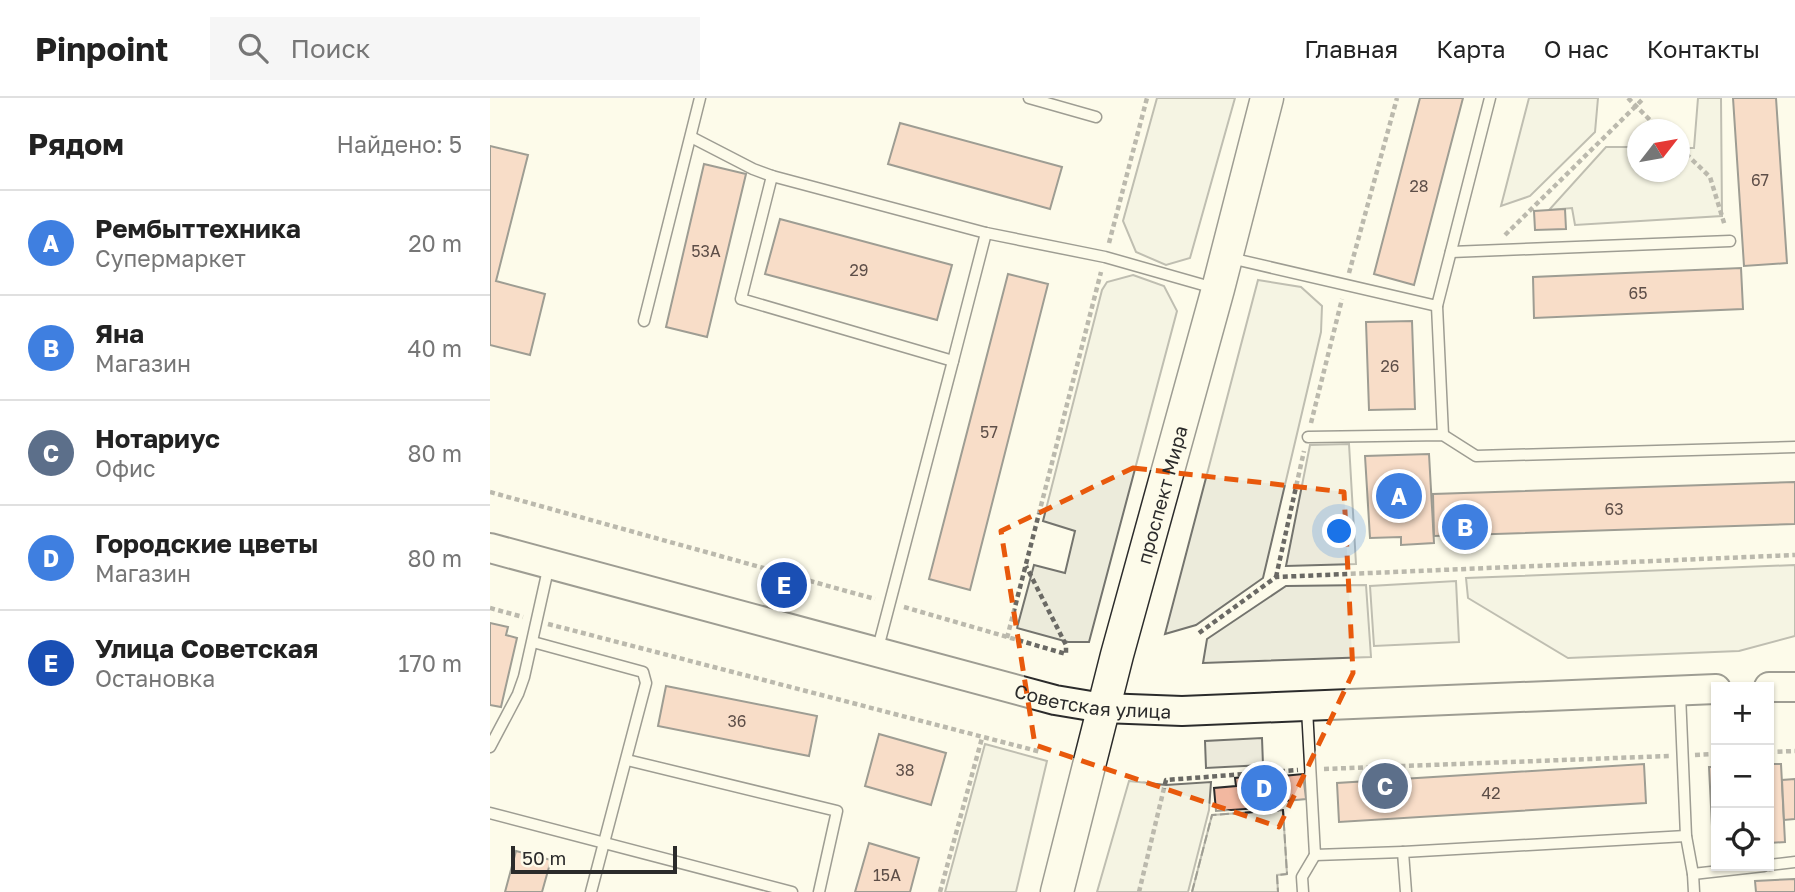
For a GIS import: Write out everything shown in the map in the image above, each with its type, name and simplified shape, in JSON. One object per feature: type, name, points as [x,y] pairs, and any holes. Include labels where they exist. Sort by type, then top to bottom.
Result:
[{"type":"main road","name":"проспект Мира","points":[[1057,892],[1103,708],[1218,289],[1267,98]]},
{"type":"main road","name":"Советская улица","points":[[490,548],[1055,700],[1103,708],[1182,710],[1711,689]]},
{"type":"main road","points":[[1774,687],[1795,687]]},
{"type":"lane","points":[[644,321],[700,98]]},
{"type":"lane","points":[[1029,98],[1096,117]]},
{"type":"lane","points":[[1443,435],[1437,306],[1490,98]]},
{"type":"lane","points":[[691,137],[772,176],[986,233],[1105,257],[1218,289]]},
{"type":"lane","points":[[772,176],[741,299],[953,361]]},
{"type":"lane","points":[[876,653],[986,233]]},
{"type":"lane","points":[[1451,252],[1730,241]]},
{"type":"lane","points":[[1226,257],[1437,306]]},
{"type":"lane","points":[[1308,437],[1443,435],[1476,456],[1795,447]]},
{"type":"lane","points":[[490,747],[518,694],[533,642],[550,564]]},
{"type":"lane","points":[[533,642],[643,672],[646,684],[591,892]]},
{"type":"lane","points":[[1679,690],[1686,836],[1694,892]]},
{"type":"lane","points":[[1303,892],[1302,877],[1315,855],[1306,706]]},
{"type":"lane","points":[[627,760],[837,811],[819,892]]},
{"type":"lane","points":[[490,813],[792,892]]},
{"type":"lane","points":[[1315,855],[1686,836]]},
{"type":"lane","points":[[1403,852],[1406,892]]},
{"type":"lane","points":[[1774,864],[1795,862]]},
{"type":"lane","points":[[1693,874],[1717,871]]},
{"type":"path","points":[[1007,638],[1147,98]]},
{"type":"path","points":[[1276,577],[1345,285],[1397,98]]},
{"type":"path","points":[[1628,98],[1649,119]]},
{"type":"path","points":[[1491,249],[1644,98]]},
{"type":"path","points":[[1690,158],[1710,177],[1730,241]]},
{"type":"path","points":[[490,492],[1066,654],[1066,645],[1026,566]]},
{"type":"path","points":[[1199,633],[1276,577],[1795,555]]},
{"type":"path","points":[[490,608],[1041,752]]},
{"type":"path","points":[[940,892],[982,738]]},
{"type":"path","points":[[1774,752],[1795,751]]},
{"type":"path","points":[[1139,892],[1166,780],[1309,769],[1711,754]]},
{"type":"highlighted area","points":[[1133,468],[1344,492],[1353,673],[1279,827],[1035,745],[1001,531]]},
{"type":"shaded area","points":[[1157,98],[1235,98],[1190,258],[1166,265],[1136,252],[1123,221]]},
{"type":"shaded area","points":[[1529,98],[1598,98],[1595,132],[1530,196],[1501,206]]},
{"type":"shaded area","points":[[1698,98],[1721,98],[1722,216],[1575,225],[1572,208],[1549,210],[1606,147],[1627,147],[1627,182],[1690,182],[1690,148],[1694,148]]},
{"type":"shaded area","points":[[1133,275],[1164,286],[1177,311],[1089,642],[1068,642],[1017,628],[1034,565],[1065,573],[1075,531],[1043,521],[1102,290],[1107,282]]},
{"type":"shaded area","points":[[1258,280],[1301,287],[1322,306],[1321,332],[1263,578],[1196,625],[1165,634]]},
{"type":"shaded area","points":[[1349,444],[1356,564],[1286,566],[1310,445]]},
{"type":"shaded area","points":[[1795,565],[1795,636],[1739,651],[1568,658],[1468,598],[1466,578]]},
{"type":"shaded area","points":[[1456,581],[1459,642],[1374,646],[1370,586]]},
{"type":"shaded area","points":[[1366,585],[1371,657],[1203,663],[1207,639],[1286,586]]},
{"type":"shaded area","points":[[1262,738],[1263,765],[1206,768],[1205,741]]},
{"type":"shaded area","points":[[985,744],[1047,761],[1016,892],[945,892]]},
{"type":"shaded area","points":[[1129,781],[1166,785],[1211,782],[1209,810],[1188,892],[1097,892]]},
{"type":"shaded area","points":[[1283,810],[1287,874],[1277,875],[1278,892],[1192,892],[1212,815]]},
{"type":"building","points":[[1420,98],[1463,98],[1414,285],[1374,274]]},
{"type":"building","points":[[1733,98],[1776,98],[1787,263],[1744,266]]},
{"type":"building","points":[[900,123],[1062,167],[1050,209],[888,164]]},
{"type":"building","points":[[490,146],[528,155],[496,281],[545,294],[530,355],[490,345]]},
{"type":"building","points":[[704,164],[746,174],[707,337],[666,327]]},
{"type":"building","points":[[1565,209],[1566,229],[1535,230],[1534,211]]},
{"type":"building","points":[[780,219],[952,265],[937,320],[765,274]]},
{"type":"building","points":[[1741,268],[1743,309],[1534,318],[1533,277]]},
{"type":"building","points":[[1008,274],[1048,284],[970,590],[929,579]]},
{"type":"building","points":[[1412,321],[1415,409],[1369,410],[1366,322]]},
{"type":"building","points":[[1429,454],[1434,543],[1401,545],[1401,537],[1370,538],[1365,456]]},
{"type":"building","points":[[1795,482],[1795,524],[1434,536],[1433,494]]},
{"type":"building","points":[[490,623],[508,627],[506,635],[517,638],[501,707],[490,705]]},
{"type":"building","points":[[666,686],[817,716],[809,756],[658,726]]},
{"type":"building","points":[[879,734],[946,753],[931,805],[865,786]]},
{"type":"building","points":[[1644,764],[1646,803],[1339,822],[1337,783]]},
{"type":"building","points":[[1774,764],[1781,764],[1785,842],[1774,843]]},
{"type":"building","points":[[1709,767],[1711,767],[1711,806]]},
{"type":"building","points":[[1303,774],[1306,799],[1286,801],[1283,776]]},
{"type":"building","points":[[1252,776],[1253,785],[1275,783],[1277,807],[1216,811],[1214,788],[1236,786],[1235,778]]},
{"type":"building","points":[[1795,779],[1795,819],[1784,820],[1782,780]]},
{"type":"building","points":[[869,843],[919,858],[910,892],[855,892]]},
{"type":"building","points":[[516,851],[551,860],[542,892],[505,892]]},
{"type":"building","points":[[1795,879],[1795,892],[1756,892],[1755,881]]},
{"type":"fence","points":[[1192,892],[1212,815],[1283,810],[1287,874],[1277,875],[1278,892]]},
{"type":"place","name":"Рембыттехника","points":[[1399,496]]},
{"type":"place","name":"Яна","points":[[1465,527]]},
{"type":"place","name":"Улица Советская","points":[[784,585]]},
{"type":"place","name":"Нотариус","points":[[1385,786]]},
{"type":"place","name":"Городские цветы","points":[[1264,788]]}]
